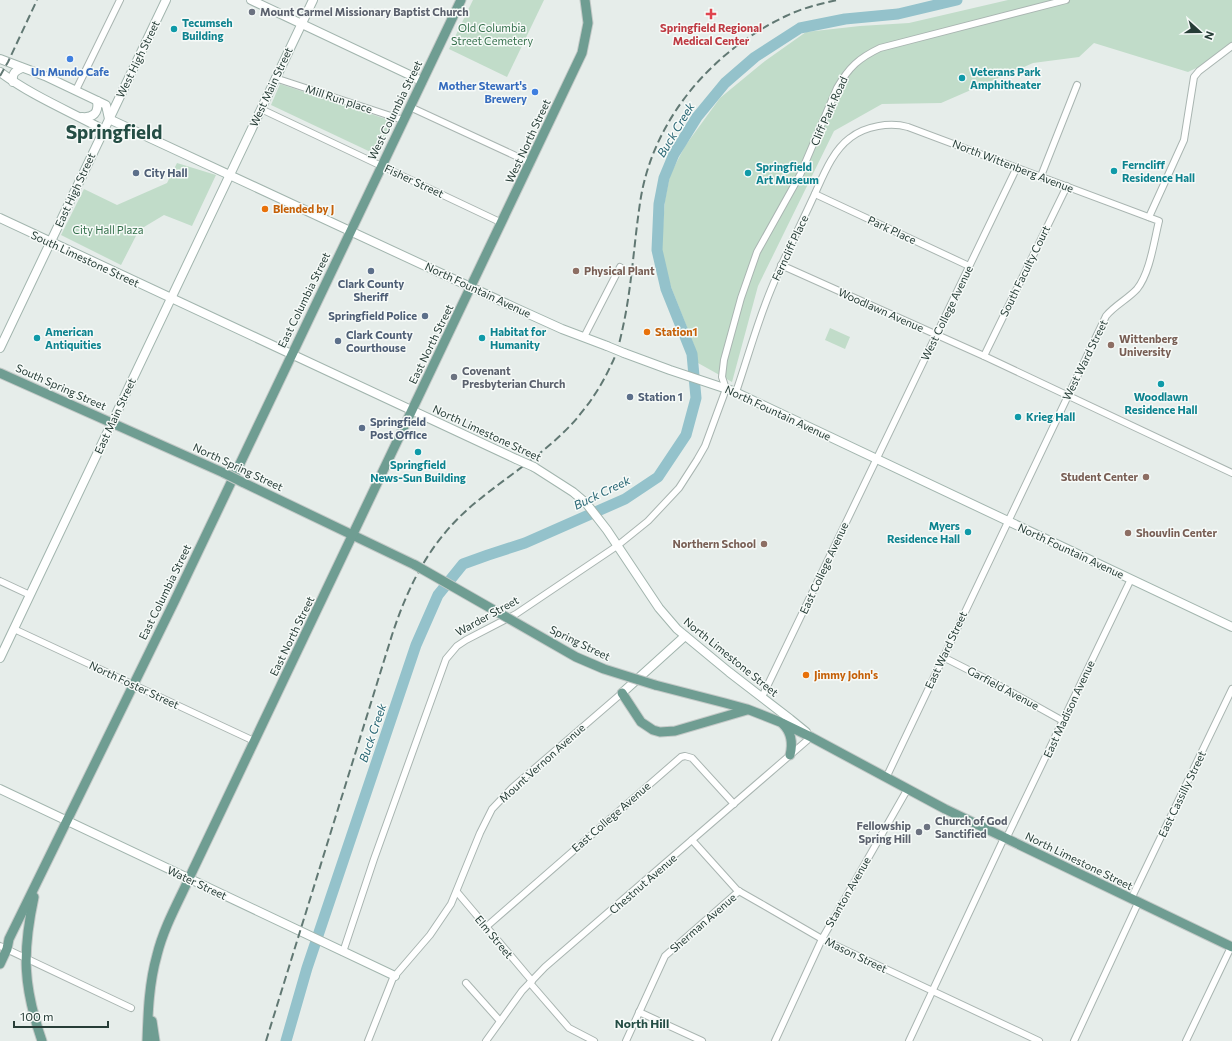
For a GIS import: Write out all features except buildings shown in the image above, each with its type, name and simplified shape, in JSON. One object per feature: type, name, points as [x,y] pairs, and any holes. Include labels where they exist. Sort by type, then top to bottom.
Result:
[{"type":"main road","name":"West Columbia Street","points":[[351,231],[461,0]]},
{"type":"main road","name":"West North Street","points":[[472,287],[582,53],[588,23],[585,0]]},
{"type":"main road","name":"East Columbia Street","points":[[0,964],[3,947],[9,939],[68,821],[351,231]]},
{"type":"main road","name":"East North Street","points":[[149,1001],[153,972],[159,948],[189,879],[472,287]]},
{"type":"main road","name":"South Spring Street","points":[[0,373],[112,423]]},
{"type":"main road","name":"North Spring Street","points":[[112,423],[242,482],[353,535]]},
{"type":"main road","name":"Spring Street","points":[[353,535],[415,566],[576,657],[604,669],[655,685],[747,710],[780,722],[811,736]]},
{"type":"main road","points":[[622,693],[641,722],[653,730],[660,732],[675,731],[747,710]]},
{"type":"main road","points":[[780,722],[788,729],[791,736],[792,742],[790,755]]},
{"type":"main road","name":"North Limestone Street","points":[[811,736],[907,790],[1232,947]]},
{"type":"main road","points":[[38,882],[31,913],[25,958],[30,1005],[42,1041]]},
{"type":"main road","points":[[147,1041],[149,1001]]},
{"type":"main road","points":[[149,1001],[155,1041]]},
{"type":"street","points":[[76,90],[120,0]]},
{"type":"street","name":"West High Street","points":[[109,119],[166,0]]},
{"type":"street","points":[[251,0],[422,82]]},
{"type":"street","name":"West Main Street","points":[[230,174],[313,0]]},
{"type":"street","name":"Cliff Park Road","points":[[726,389],[722,378],[724,360],[751,264],[800,175],[837,88],[851,66],[859,59],[880,48],[1066,0]]},
{"type":"street","points":[[1148,217],[1184,140],[1194,77],[1199,71],[1232,46]]},
{"type":"street","points":[[0,60],[45,76],[106,105],[109,119]]},
{"type":"street","points":[[13,82],[13,74],[22,68]]},
{"type":"street","points":[[0,72],[13,82],[47,101],[82,117],[104,130]]},
{"type":"street","name":"Mill Run place","points":[[275,78],[403,120]]},
{"type":"street","points":[[1041,176],[1077,85]]},
{"type":"street","points":[[82,117],[94,115],[97,112],[97,101]]},
{"type":"street","points":[[410,107],[531,163]]},
{"type":"street","name":"Fisher Street","points":[[261,109],[502,223]]},
{"type":"street","name":"East High Street","points":[[0,348],[109,119]]},
{"type":"street","name":"North Fountain Avenue","points":[[109,119],[561,328],[670,370],[736,392],[1232,627]]},
{"type":"street","name":"North Wittenberg Avenue","points":[[876,127],[891,124],[908,127],[1148,217]]},
{"type":"street","name":"Ferncliff Place","points":[[736,392],[764,305],[831,161],[844,143],[856,134],[876,127]]},
{"type":"street","name":"West College Avenue","points":[[876,459],[1017,167]]},
{"type":"street","name":"East Main Street","points":[[0,658],[230,174]]},
{"type":"street","name":"South Faculty Court","points":[[984,356],[1067,186]]},
{"type":"street","name":"Park Place","points":[[815,194],[969,266]]},
{"type":"street","name":"West Ward Street","points":[[1007,521],[1106,316],[1111,310],[1130,295],[1142,282],[1151,256],[1160,221],[1148,217]]},
{"type":"street","name":"South Limestone Street","points":[[0,218],[171,299]]},
{"type":"street","name":"Woodlawn Avenue","points":[[782,265],[984,356],[1232,473]]},
{"type":"street","points":[[584,338],[620,267]]},
{"type":"street","name":"North Limestone Street","points":[[171,299],[534,467],[574,493],[586,503],[607,530],[659,608],[677,629],[811,736]]},
{"type":"street","name":"Warder Street","points":[[339,950],[374,859],[446,659],[457,646],[516,614],[617,546],[648,521],[679,488],[688,476],[705,446],[726,389]]},
{"type":"street","name":"East College Avenue","points":[[762,697],[876,459]]},
{"type":"street","name":"East Ward Street","points":[[886,778],[1007,521]]},
{"type":"street","name":"East Madison Avenue","points":[[909,1041],[1005,838],[1131,579]]},
{"type":"street","points":[[0,581],[30,595]]},
{"type":"street","name":"North Foster Street","points":[[14,629],[254,742]]},
{"type":"street","name":"Mount Vernon Avenue","points":[[368,1041],[395,976],[442,919],[457,892],[487,818],[500,799],[685,636]]},
{"type":"street","name":"Garfield Avenue","points":[[943,657],[1004,688],[1063,721]]},
{"type":"street","name":"East Cassilly Street","points":[[1074,1041],[1135,901],[1232,688]]},
{"type":"street","name":"Chestnut Avenue","points":[[486,1041],[522,991],[545,967],[811,736]]},
{"type":"street","name":"East College Avenue","points":[[486,927],[681,757],[685,756],[692,758],[734,804]]},
{"type":"street","name":"Water Street","points":[[0,789],[395,976]]},
{"type":"street","name":"Stanton Avenue","points":[[775,1041],[822,939],[907,790]]},
{"type":"street","name":"Mason Street","points":[[692,840],[739,891],[822,939],[1039,1041]]},
{"type":"street","name":"Sherman Avenue","points":[[626,1041],[665,956],[739,891]]},
{"type":"street","name":"Elm Street","points":[[457,892],[569,1028],[594,1041]]},
{"type":"street","points":[[3,947],[131,1008]]},
{"type":"street","points":[[1186,1041],[1232,947]]},
{"type":"street","points":[[466,983],[500,1021]]},
{"type":"street","points":[[639,1012],[702,1041]]},
{"type":"green space","name":"Old Columbia Street Cemetery","points":[[473,0],[544,0],[507,77],[449,49]]},
{"type":"green space","points":[[1008,0],[1232,0],[1232,51],[1188,72],[1094,43],[1079,57],[1033,63],[941,103],[882,104],[834,131],[758,286],[732,382],[698,363],[694,345],[671,287],[661,252],[665,200],[670,175],[685,146],[720,98],[765,61],[806,32],[860,26],[909,23]]},
{"type":"green space","points":[[280,84],[392,121],[377,155],[271,105]]},
{"type":"green space","name":"City Hall Plaza","points":[[177,163],[216,175],[192,226],[164,215],[139,230],[121,265],[61,235],[84,189],[117,205],[167,183]]},
{"type":"green space","points":[[830,328],[850,337],[845,349],[825,340]]},
{"type":"waterway","name":"Buck Creek","points":[[286,1041],[307,968],[416,645],[438,595],[463,564],[525,543],[625,499],[658,477],[686,435],[696,398],[692,354],[666,289],[657,250],[659,204],[664,178],[674,154],[697,117],[725,83],[755,57],[800,28],[845,19],[898,14],[957,0]]},
{"type":"railway","points":[[0,76],[37,0]]},
{"type":"railway","points":[[266,1041],[392,635],[416,577],[437,543],[449,528],[480,499],[556,440],[590,402],[603,381],[616,355],[624,322],[640,203],[647,173],[657,144],[672,117],[690,92],[710,69],[734,48],[759,31],[798,11],[811,6],[837,0]]},
{"type":"place","name":"Mount Carmel Missionary Baptist Church","points":[[252,12]]},
{"type":"place","name":"Springfield Regional Medical Center","points":[[711,14]]},
{"type":"place","name":"Tecumseh Building","points":[[174,29]]},
{"type":"place","name":"Un Mundo Cafe","points":[[70,59]]},
{"type":"place","name":"Veterans Park Amphitheater","points":[[962,78]]},
{"type":"place","name":"Mother Stewart's Brewery","points":[[535,92]]},
{"type":"place","name":"Ferncliff Residence Hall","points":[[1114,171]]},
{"type":"place","name":"City Hall","points":[[136,173]]},
{"type":"place","name":"Springfield Art Museum","points":[[748,173]]},
{"type":"place","name":"Blended by J","points":[[265,209]]},
{"type":"place","name":"Clark County Sheriff","points":[[371,271]]},
{"type":"place","name":"Physical Plant","points":[[576,271]]},
{"type":"place","name":"Springfield Police","points":[[425,316]]},
{"type":"place","name":"Station1","points":[[647,332]]},
{"type":"place","name":"American Antiquities","points":[[37,338]]},
{"type":"place","name":"Habitat for Humanity","points":[[482,338]]},
{"type":"place","name":"Clark County Courthouse","points":[[338,341]]},
{"type":"place","name":"Wittenberg University","points":[[1111,345]]},
{"type":"place","name":"Covenant Presbyterian Church","points":[[454,377]]},
{"type":"place","name":"Woodlawn Residence Hall","points":[[1161,384]]},
{"type":"place","name":"Station 1","points":[[630,397]]},
{"type":"place","name":"Krieg Hall","points":[[1018,417]]},
{"type":"place","name":"Springfield Post Office","points":[[362,428]]},
{"type":"place","name":"Springfield News-Sun Building","points":[[418,452]]},
{"type":"place","name":"Student Center","points":[[1146,477]]},
{"type":"place","name":"Myers Residence Hall","points":[[968,532]]},
{"type":"place","name":"Shouvlin Center","points":[[1128,533]]},
{"type":"place","name":"Northern School","points":[[764,544]]},
{"type":"place","name":"Jimmy John's","points":[[806,675]]},
{"type":"place","name":"Church of God Sanctified","points":[[927,827]]},
{"type":"place","name":"Fellowship Spring Hill","points":[[919,832]]},
{"type":"district","name":"Springfield","points":[[114,132]]},
{"type":"district","name":"North Hill","points":[[642,1024]]}]
